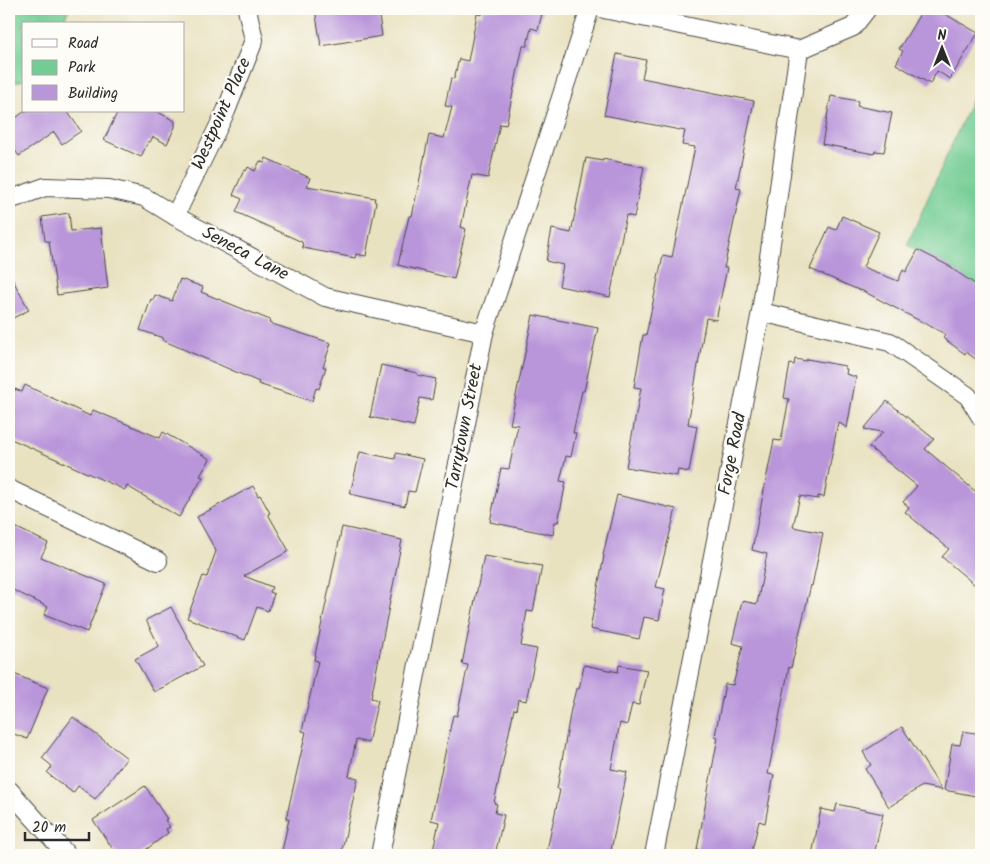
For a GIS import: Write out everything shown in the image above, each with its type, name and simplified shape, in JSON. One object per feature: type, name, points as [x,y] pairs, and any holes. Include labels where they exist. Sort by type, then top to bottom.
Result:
[{"type":"street","name":"Westpoint Place","points":[[175,216],[226,111],[254,40],[247,9]]},
{"type":"street","name":"Tarrytown Street","points":[[380,855],[484,333],[590,9]]},
{"type":"street","points":[[604,9],[799,50],[853,27],[867,9]]},
{"type":"street","name":"Forge Road","points":[[654,855],[761,312],[799,50]]},
{"type":"street","name":"Seneca Lane","points":[[9,200],[45,187],[109,189],[144,197],[175,216],[325,297],[484,333]]},
{"type":"street","points":[[761,312],[890,342],[968,396],[981,416]]},
{"type":"street","points":[[9,489],[158,561]]},
{"type":"street","points":[[9,790],[68,855]]},
{"type":"path","points":[[9,13],[14,9]]},
{"type":"green space","points":[[9,9],[69,9],[63,22],[22,22],[22,81],[9,84]]},
{"type":"green space","points":[[981,79],[981,288],[907,245]]},
{"type":"building","points":[[315,9],[378,9],[382,36],[321,46]]},
{"type":"building","points":[[483,9],[543,9],[538,30],[531,28],[527,46],[523,46],[506,125],[500,124],[488,178],[472,175],[461,227],[466,229],[454,279],[398,265],[409,216],[412,216],[429,135],[444,138],[452,107],[445,106],[451,78],[454,79],[459,59],[468,61],[477,14],[482,15]]},
{"type":"building","points":[[923,9],[936,9],[978,33],[950,79],[937,71],[930,84],[896,64],[903,51],[899,49]]},
{"type":"building","points":[[617,54],[646,60],[642,78],[754,101],[736,188],[741,189],[724,268],[727,268],[716,320],[706,318],[688,424],[697,426],[689,472],[678,470],[677,476],[626,467],[641,388],[634,387],[643,335],[646,335],[663,255],[672,257],[695,147],[682,145],[685,131],[604,115]]},
{"type":"building","points":[[831,96],[858,101],[857,106],[892,113],[884,152],[875,151],[874,154],[822,144]]},
{"type":"building","points":[[24,112],[68,112],[81,131],[62,144],[54,132],[19,156],[9,142],[9,123]]},
{"type":"building","points":[[118,112],[158,112],[175,121],[175,127],[167,144],[153,137],[148,142],[141,157],[104,140]]},
{"type":"building","points":[[266,158],[310,178],[307,186],[375,198],[374,201],[376,202],[366,256],[356,254],[355,258],[303,248],[302,242],[236,212],[242,199],[233,195],[244,170],[246,171],[248,167],[255,171],[260,161],[264,163]]},
{"type":"building","points":[[586,158],[603,161],[603,159],[644,167],[634,217],[626,215],[610,297],[559,286],[563,265],[546,261],[552,229],[571,233]]},
{"type":"building","points":[[69,213],[71,231],[101,228],[108,288],[57,295],[49,241],[45,241],[42,217]]},
{"type":"building","points":[[842,216],[879,232],[863,267],[898,281],[903,270],[906,272],[918,250],[951,267],[981,288],[981,363],[943,338],[945,334],[861,290],[810,269],[829,227],[836,230]]},
{"type":"building","points":[[9,273],[29,310],[9,320]]},
{"type":"building","points":[[180,279],[203,287],[201,292],[270,320],[269,323],[331,343],[323,367],[326,367],[319,389],[316,388],[312,401],[258,384],[259,382],[162,340],[163,338],[140,330],[151,299],[153,300],[155,295],[172,301]]},
{"type":"building","points":[[533,315],[598,328],[573,433],[576,433],[571,457],[566,456],[560,481],[566,482],[558,522],[555,522],[553,535],[490,522],[501,468],[509,469],[518,425],[510,424]]},
{"type":"building","points":[[795,359],[806,361],[807,359],[845,366],[845,369],[847,369],[846,374],[856,377],[847,428],[838,422],[824,497],[818,496],[818,499],[800,496],[793,527],[823,533],[812,586],[791,668],[789,667],[768,774],[774,775],[765,823],[759,821],[751,855],[696,855],[718,737],[715,736],[725,684],[733,685],[743,646],[732,643],[742,601],[757,604],[767,554],[752,550],[774,440],[781,441],[789,399],[784,398],[790,364],[794,365]]},
{"type":"building","points":[[381,365],[436,379],[432,400],[420,398],[414,426],[370,417]]},
{"type":"building","points":[[25,385],[90,416],[93,410],[160,438],[163,432],[210,459],[200,476],[203,477],[179,517],[127,486],[125,490],[9,438],[9,389],[14,392],[15,389],[22,392]]},
{"type":"building","points":[[887,401],[934,439],[925,449],[981,496],[981,590],[942,557],[949,549],[905,512],[909,507],[903,502],[917,486],[869,447],[883,432],[864,429]]},
{"type":"building","points":[[360,452],[395,459],[396,453],[423,459],[415,492],[408,491],[405,506],[350,494]]},
{"type":"building","points":[[253,486],[270,513],[268,514],[289,551],[244,576],[272,587],[270,592],[274,594],[268,611],[257,607],[245,640],[187,618],[203,576],[207,577],[216,551],[197,517]]},
{"type":"building","points":[[617,495],[676,509],[656,587],[665,589],[659,620],[644,617],[639,639],[590,629],[603,555]]},
{"type":"building","points":[[9,524],[48,543],[41,557],[106,584],[87,632],[44,615],[48,607],[9,588]]},
{"type":"building","points":[[342,527],[402,540],[371,698],[378,700],[368,743],[356,740],[349,776],[358,778],[341,855],[281,855],[289,819],[286,819],[306,732],[302,731],[318,661],[314,660]]},
{"type":"building","points":[[484,556],[542,566],[533,612],[527,611],[521,646],[537,649],[526,701],[518,699],[516,710],[514,709],[494,803],[497,804],[495,813],[504,815],[495,855],[432,855],[439,822],[431,820],[453,715],[457,716],[468,665],[462,664]]},
{"type":"building","points":[[171,607],[203,666],[154,692],[135,659],[159,646],[146,620]]},
{"type":"building","points":[[584,665],[618,672],[619,665],[647,670],[639,705],[632,704],[627,725],[620,723],[611,769],[627,772],[610,855],[546,855],[560,790],[557,789],[571,709],[576,689],[579,689]]},
{"type":"building","points":[[9,672],[48,688],[27,739],[9,732]]},
{"type":"building","points":[[73,717],[127,758],[95,799],[78,786],[73,793],[47,773],[52,766],[42,758]]},
{"type":"building","points":[[902,727],[942,790],[922,786],[889,807],[865,769],[871,765],[863,752]]},
{"type":"building","points":[[963,731],[981,734],[981,797],[944,790],[952,744],[960,745]]},
{"type":"building","points":[[145,786],[167,819],[165,820],[170,827],[166,829],[168,833],[139,855],[117,855],[93,820]]},
{"type":"building","points":[[837,804],[883,814],[874,855],[812,855],[821,809],[835,812]]}]
